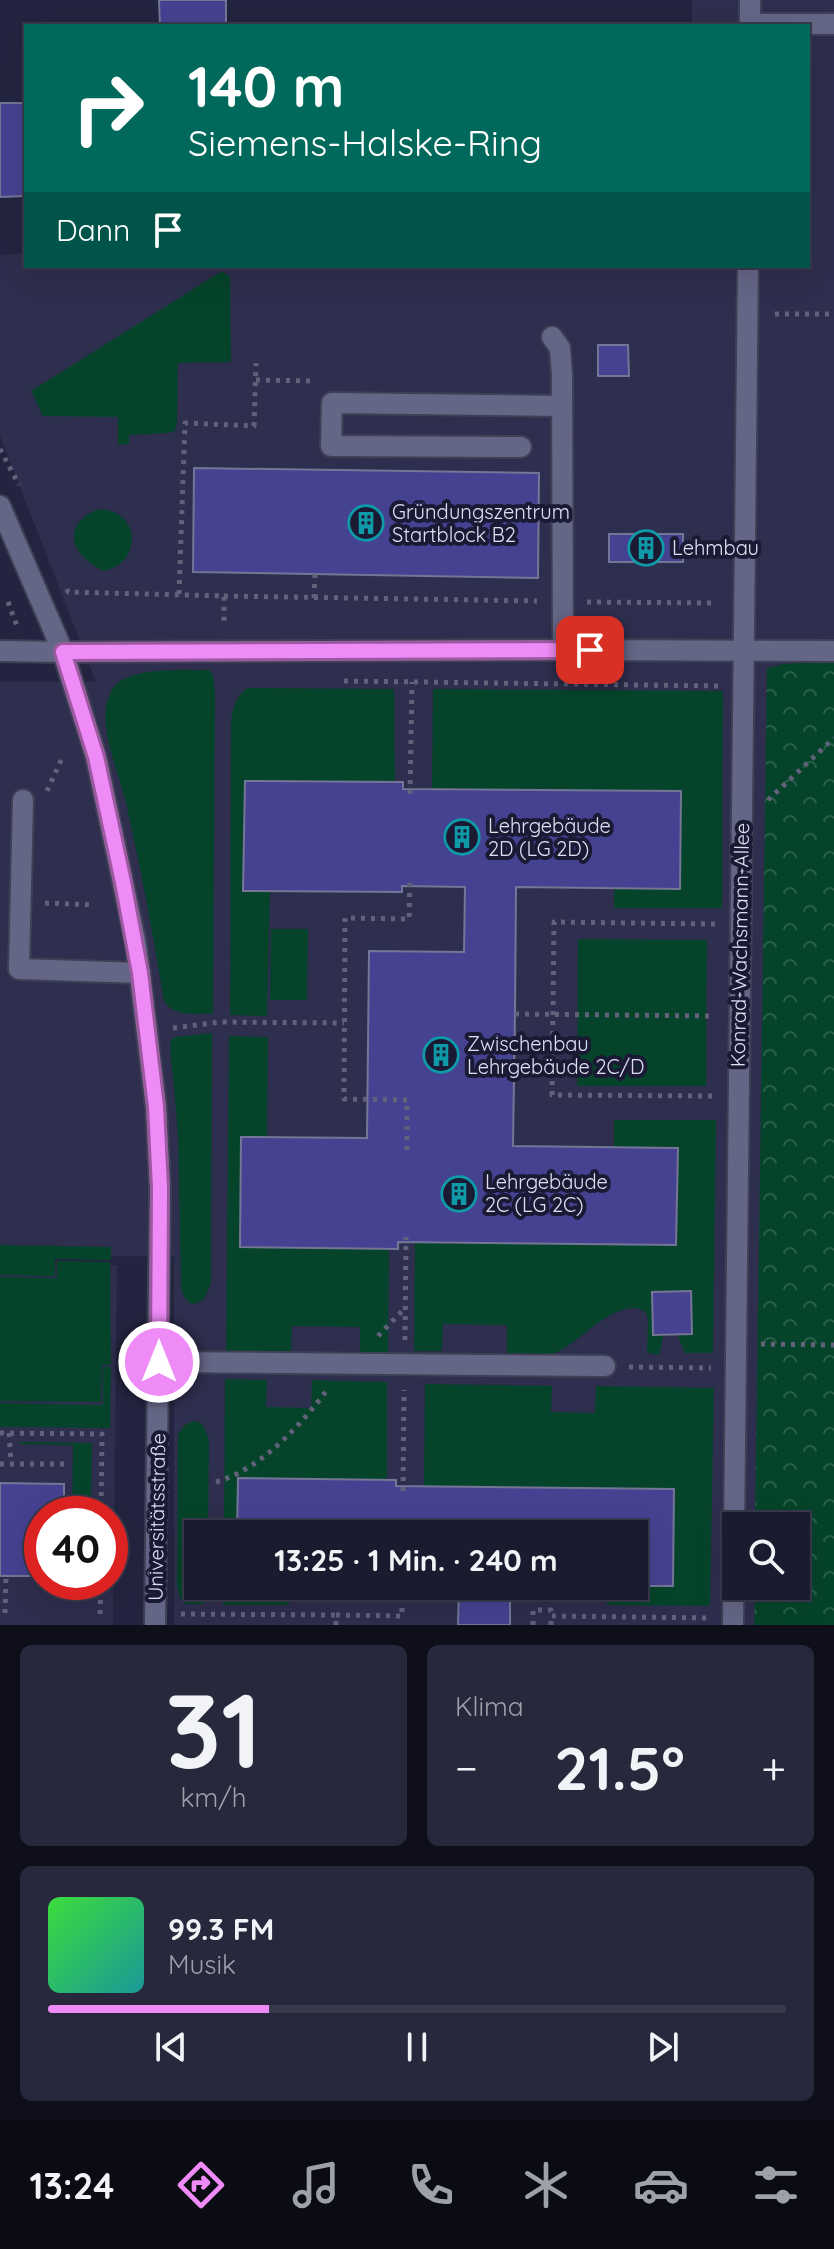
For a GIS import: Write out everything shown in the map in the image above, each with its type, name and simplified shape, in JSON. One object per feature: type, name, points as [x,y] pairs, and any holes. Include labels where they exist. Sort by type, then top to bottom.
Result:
[{"type":"street","points":[[750,0],[750,24]]},
{"type":"street","points":[[810,24],[834,24]]},
{"type":"street","name":"Konrad-Wachsmann-Allee","points":[[733,1622],[748,268]]},
{"type":"street","points":[[552,337],[560,348],[563,650]]},
{"type":"street","points":[[521,447],[331,446],[332,403],[562,406]]},
{"type":"street","name":"Universitätsstraße","points":[[0,506],[63,652],[96,757],[140,973],[156,1107],[160,1188],[155,1625]]},
{"type":"street","points":[[0,651],[834,651]]},
{"type":"street","points":[[23,800],[19,969],[140,973]]},
{"type":"street","points":[[159,1362],[605,1366]]},
{"type":"path","points":[[747,314],[834,314]]},
{"type":"path","points":[[179,594],[185,423],[254,426],[256,363]]},
{"type":"path","points":[[256,380],[317,381]]},
{"type":"path","points":[[314,598],[315,574]]},
{"type":"path","points":[[5,593],[26,651]]},
{"type":"path","points":[[87,593],[744,604]]},
{"type":"path","points":[[223,652],[224,596]]},
{"type":"path","points":[[333,681],[743,686]]},
{"type":"path","points":[[410,794],[412,682]]},
{"type":"path","points":[[742,826],[834,738]]},
{"type":"path","points":[[407,1150],[407,1100],[344,1099],[345,918],[409,919],[410,880]]},
{"type":"path","points":[[739,1097],[552,1095],[554,922],[740,924]]},
{"type":"path","points":[[515,1014],[740,1017]]},
{"type":"path","points":[[147,1032],[220,1022],[344,1023]]},
{"type":"path","points":[[216,1482],[233,1477],[260,1460],[316,1407],[331,1385],[405,1308]]},
{"type":"path","points":[[736,1343],[834,1345]]},
{"type":"path","points":[[605,1366],[736,1368]]},
{"type":"path","points":[[0,1433],[102,1434],[101,1496]]},
{"type":"path","points":[[9,1433],[11,1463]]},
{"type":"path","points":[[0,1464],[65,1464]]},
{"type":"path","points":[[5,1613],[6,1576]]},
{"type":"path","points":[[100,1600],[100,1614]]},
{"type":"path","points":[[213,1614],[402,1616],[402,1600]]},
{"type":"path","points":[[533,1625],[533,1610],[551,1610],[551,1625]]},
{"type":"path","points":[[336,1615],[336,1625]]},
{"type":"path","points":[[551,1616],[733,1622]]},
{"type":"shaded area","points":[[692,0],[834,0],[834,1625],[174,1625],[174,1256],[0,1257],[0,682],[96,682],[0,436],[0,255],[24,253],[24,268],[810,268],[810,24],[692,24]]},
{"type":"shaded area","points":[[0,1264],[117,1265],[114,1496],[24,1496],[24,1600],[113,1600],[113,1625],[0,1625]]},
{"type":"green space","points":[[222,271],[230,277],[231,362],[178,363],[175,431],[129,435],[129,444],[118,445],[118,417],[43,416],[31,391]]},
{"type":"green space","points":[[100,509],[114,512],[124,519],[132,539],[125,559],[116,567],[103,571],[79,553],[74,542],[78,524]]},
{"type":"green space","points":[[834,661],[834,1625],[754,1625],[755,1600],[810,1600],[810,1512],[755,1512],[767,668]]},
{"type":"green space","points":[[209,670],[213,675],[215,693],[213,1014],[192,1014],[174,1010],[164,1001],[137,852],[105,717],[106,705],[115,686],[134,675]]},
{"type":"green space","points":[[248,688],[394,689],[395,782],[245,781],[243,890],[270,891],[267,1016],[230,1015],[231,721],[238,698]]},
{"type":"green space","points":[[433,689],[723,691],[722,908],[614,908],[614,888],[680,888],[681,792],[432,789]]},
{"type":"green space","points":[[271,929],[308,929],[307,1000],[270,1000]]},
{"type":"green space","points":[[578,939],[707,940],[706,1086],[577,1086]]},
{"type":"green space","points":[[212,1033],[211,1280],[205,1296],[196,1304],[187,1300],[181,1285],[178,1133],[170,1047],[175,1037]]},
{"type":"green space","points":[[229,1036],[268,1037],[267,1137],[241,1138],[240,1247],[389,1249],[388,1354],[360,1353],[360,1327],[292,1326],[291,1353],[226,1353]]},
{"type":"green space","points":[[614,1120],[716,1120],[713,1353],[685,1353],[652,1292],[653,1334],[664,1334],[659,1355],[647,1353],[646,1312],[635,1308],[611,1315],[552,1354],[507,1353],[507,1325],[443,1324],[442,1351],[414,1351],[415,1243],[676,1245],[677,1148],[614,1147]]},
{"type":"green space","points":[[0,1245],[111,1247],[111,1260],[55,1259],[55,1276],[0,1275]]},
{"type":"green space","points":[[57,1261],[110,1262],[111,1365],[102,1365],[101,1402],[0,1401],[0,1277],[57,1278]]},
{"type":"green space","points":[[103,1367],[111,1367],[110,1428],[0,1427],[0,1403],[103,1405]]},
{"type":"green space","points":[[225,1379],[267,1380],[266,1407],[311,1408],[312,1380],[387,1382],[387,1480],[238,1478],[237,1520],[224,1520]]},
{"type":"green space","points":[[425,1384],[552,1386],[551,1412],[595,1413],[596,1386],[714,1388],[710,1606],[607,1605],[607,1600],[648,1600],[648,1586],[673,1586],[674,1489],[424,1487]]},
{"type":"green space","points":[[195,1421],[202,1424],[209,1442],[208,1520],[184,1520],[184,1600],[206,1600],[203,1604],[186,1604],[180,1598],[177,1585],[178,1434],[186,1424]]},
{"type":"green space","points":[[92,1443],[91,1496],[72,1496],[73,1445],[19,1444]]},
{"type":"green space","points":[[223,1600],[289,1600],[289,1605],[223,1605]]},
{"type":"building","points":[[159,0],[226,0],[226,24],[160,24]]},
{"type":"building","points":[[0,103],[24,103],[24,196],[0,197]]},
{"type":"building","points":[[598,345],[628,345],[629,376],[598,376]]},
{"type":"building","name":"Gründungszentrum Startblock B2","points":[[194,468],[539,473],[538,578],[193,572]]},
{"type":"building","name":"Lehmbau","points":[[609,534],[683,534],[683,562],[609,562]]},
{"type":"building","points":[[245,781],[403,782],[403,789],[681,791],[680,889],[516,887],[513,1146],[678,1148],[676,1245],[398,1242],[398,1249],[240,1247],[241,1137],[367,1138],[369,951],[464,952],[465,887],[402,886],[402,892],[243,891]]},
{"type":"building","points":[[691,1291],[692,1334],[653,1335],[652,1292]]},
{"type":"building","points":[[238,1478],[396,1480],[396,1486],[674,1489],[673,1586],[648,1586],[648,1520],[237,1520]]},
{"type":"building","points":[[0,1483],[64,1484],[64,1496],[24,1496],[24,1576],[0,1576]]},
{"type":"building","points":[[459,1600],[510,1600],[510,1625],[458,1625]]},
{"type":"place","name":"Gründungszentrum Startblock B2","points":[[366,523]]},
{"type":"place","name":"Lehmbau","points":[[646,548]]},
{"type":"place","name":"Lehrgebäude 2D (LG 2D)","points":[[462,837]]},
{"type":"place","name":"Zwischenbau Lehrgebäude 2C/D","points":[[441,1055]]},
{"type":"place","name":"Lehrgebäude 2C (LG 2C)","points":[[459,1194]]},
{"type":"route","points":[[159,1362],[160,1188],[156,1107],[140,973],[96,757],[63,652],[590,650]]}]
